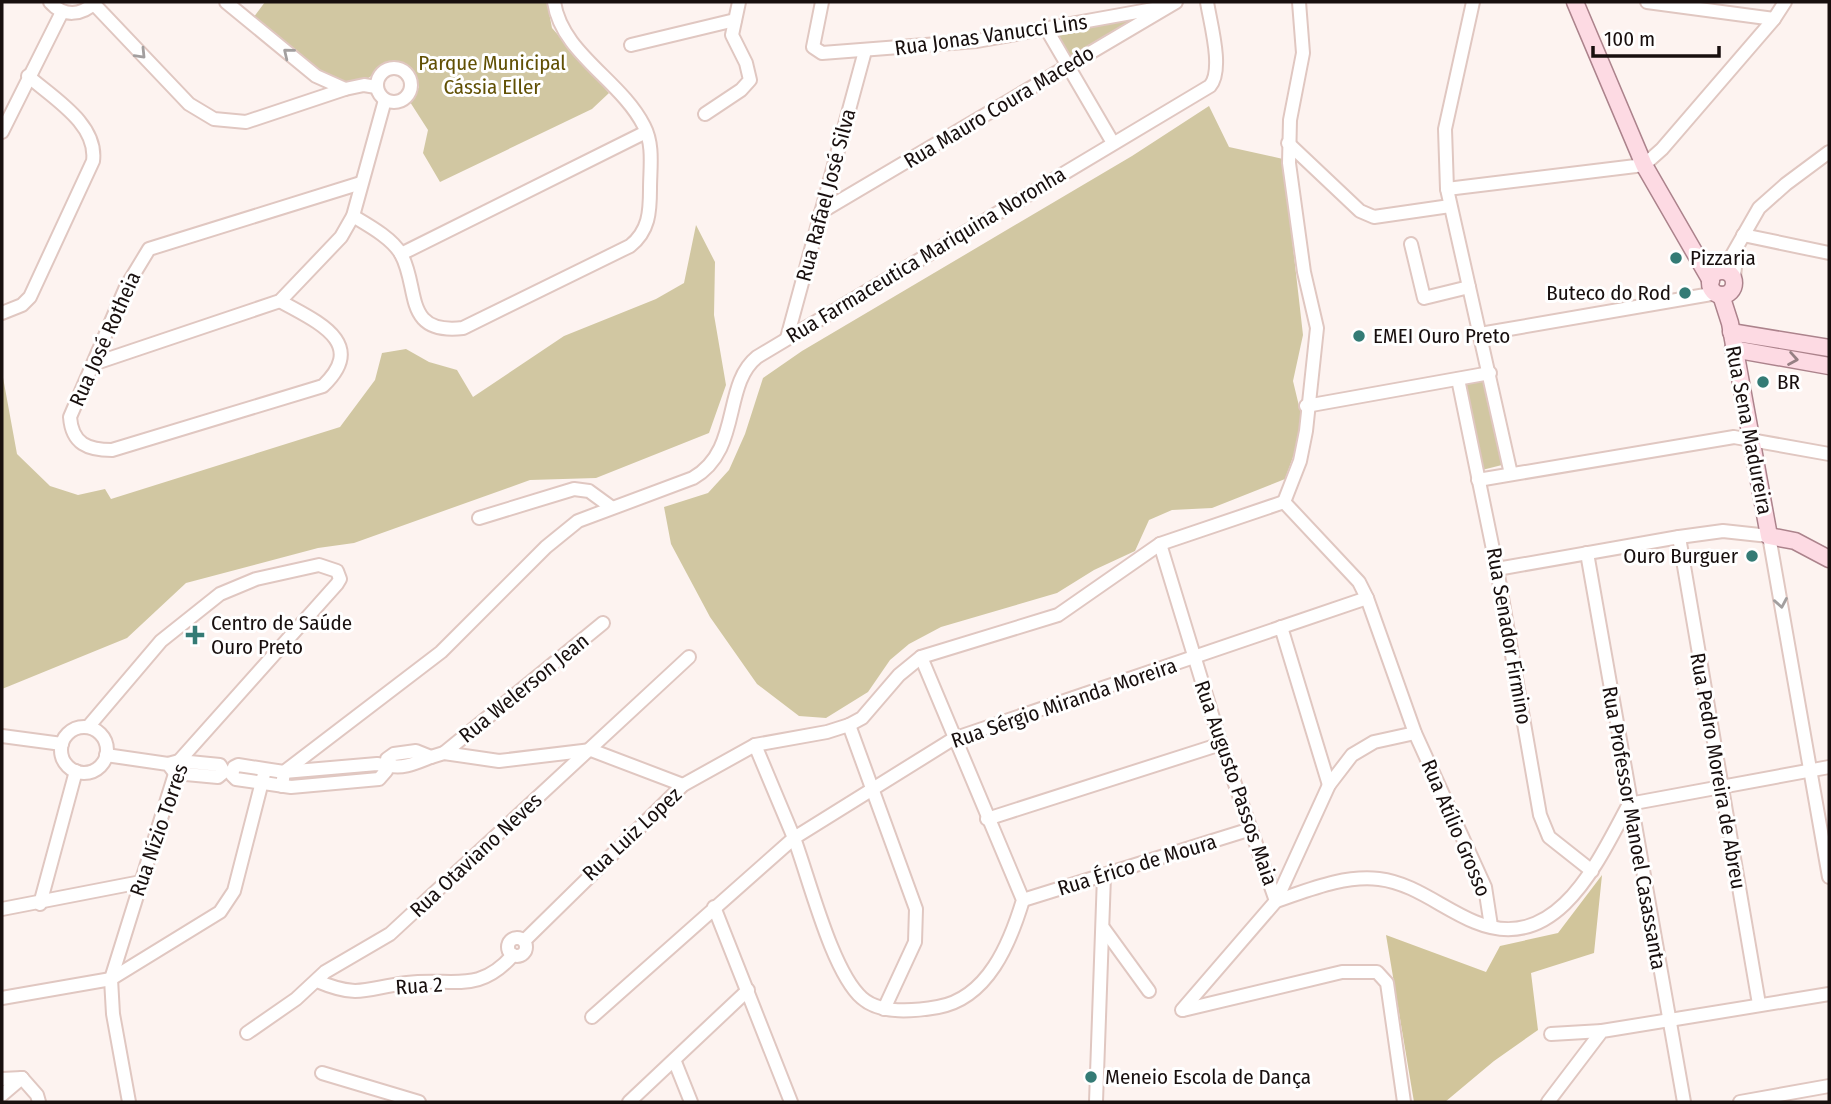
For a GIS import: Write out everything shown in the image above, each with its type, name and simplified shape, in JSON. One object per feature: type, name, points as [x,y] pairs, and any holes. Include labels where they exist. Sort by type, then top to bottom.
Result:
[{"type":"main road","points":[[1575,2],[1644,165],[1695,253],[1719,285]]},
{"type":"main road","name":"Rua Sena Madureira","points":[[1719,285],[1730,327],[1769,536]]},
{"type":"main road","points":[[1730,327],[1829,348]]},
{"type":"main road","points":[[1733,349],[1829,366]]},
{"type":"main road","points":[[1769,536],[1795,541],[1824,554]]},
{"type":"street","points":[[50,2],[62,12],[79,13],[94,3],[189,104],[204,115],[224,122],[246,122],[345,89],[363,85],[376,87]]},
{"type":"street","points":[[226,2],[316,76],[345,89]]},
{"type":"street","points":[[353,216],[401,254],[416,309],[432,325],[452,329],[463,328],[618,252],[642,237],[647,223],[651,151],[646,132],[636,114],[570,40],[560,24],[554,2]]},
{"type":"street","points":[[705,114],[741,90],[750,80],[746,64],[732,35],[739,2]]},
{"type":"street","name":"Rua Jonas Vanucci Lins","points":[[822,2],[813,47],[822,53],[977,41],[1047,30],[1173,4]]},
{"type":"street","name":"Rua Farmaceutica Mariquina Noronha","points":[[611,507],[693,478],[710,465],[723,444],[750,363],[787,338],[1216,80],[1217,68],[1207,2]]},
{"type":"street","points":[[884,1009],[915,942],[917,922],[913,894],[849,725],[870,711],[899,675],[921,657],[1058,615],[1160,544],[1284,502],[1300,461],[1306,431],[1306,406],[1317,328],[1304,272],[1288,143],[1303,53],[1298,2]]},
{"type":"street","points":[[1473,2],[1445,129],[1447,189],[1511,474]]},
{"type":"street","points":[[1647,2],[1774,19]]},
{"type":"street","points":[[1447,189],[1644,165],[1662,149],[1774,19],[1785,2]]},
{"type":"street","name":"Rua Mauro Coura Macedo","points":[[821,212],[1173,4]]},
{"type":"street","points":[[2,132],[62,12]]},
{"type":"street","points":[[631,45],[735,20]]},
{"type":"street","points":[[1047,30],[1113,143]]},
{"type":"street","name":"Rua Rafael José Silva","points":[[787,338],[865,51]]},
{"type":"street","points":[[393,67],[406,72],[411,85],[410,92],[399,102],[385,100],[376,87],[377,80],[386,69],[393,67]]},
{"type":"street","points":[[2,313],[22,305],[30,297],[93,161],[94,151],[86,130],[28,76]]},
{"type":"street","points":[[311,101],[318,92],[316,76]]},
{"type":"street","points":[[93,364],[280,301],[341,237],[353,216],[385,100]]},
{"type":"street","points":[[401,254],[646,132]]},
{"type":"street","points":[[1288,143],[1360,211],[1374,217],[1450,206]]},
{"type":"street","name":"Rua Sena Madureira","points":[[1719,285],[1759,208],[1829,152]]},
{"type":"street","name":"Rua José Rotheia","points":[[280,301],[320,323],[338,342],[341,362],[335,374],[323,386],[112,450],[96,450],[84,446],[75,438],[70,417],[126,287],[149,249],[361,183]]},
{"type":"street","points":[[1743,235],[1829,253]]},
{"type":"street","points":[[1411,244],[1424,298],[1469,287]]},
{"type":"street","points":[[1480,334],[1719,285]]},
{"type":"street","points":[[1306,406],[1489,373]]},
{"type":"street","name":"Rua Senador Firmino","points":[[1458,379],[1497,569],[1540,815],[1549,837],[1592,871]]},
{"type":"street","points":[[1478,480],[1734,437],[1829,454]]},
{"type":"street","points":[[479,518],[574,489],[589,491],[611,507]]},
{"type":"street","name":"Rua Atílio Grosso","points":[[1284,502],[1359,582],[1367,598],[1415,733],[1485,887],[1491,926]]},
{"type":"street","points":[[283,779],[441,652],[545,547],[578,521],[611,507]]},
{"type":"street","points":[[1497,569],[1723,531],[1769,536],[1829,877]]},
{"type":"street","name":"Rua Pedro Moreira de Abreu","points":[[1679,537],[1759,1004]]},
{"type":"street","name":"Rua Augusto Passos Maia","points":[[1160,544],[1222,744],[1276,901]]},
{"type":"street","name":"Rua Professor Manoel Casassanta","points":[[1587,553],[1629,804],[1684,1102]]},
{"type":"street","name":"Rua Nízio Torres","points":[[89,727],[160,641],[220,594],[256,579],[320,565],[337,571],[337,584],[174,766],[111,979],[113,1013],[129,1102]]},
{"type":"street","name":"Rua Sérgio Miranda Moreira","points":[[592,1017],[794,838],[953,739],[1367,598]]},
{"type":"street","name":"Rua Welerson Jean","points":[[591,750],[499,761],[438,755],[603,624]]},
{"type":"street","points":[[1281,627],[1329,785]]},
{"type":"street","name":"Rua Otaviano Neves","points":[[247,1033],[296,999],[325,972],[390,934],[689,657]]},
{"type":"street","points":[[755,745],[794,838],[848,981],[863,999],[884,1009],[936,1007],[970,994],[992,970],[1006,947],[1023,900],[953,739],[921,657]]},
{"type":"street","name":"Rua Luiz Lopez","points":[[511,953],[511,941],[519,938],[524,941],[683,785],[755,745],[827,732],[849,725]]},
{"type":"street","points":[[89,727],[105,740],[107,755],[98,768],[83,773],[76,771],[64,760],[62,744],[72,731],[89,727]]},
{"type":"street","points":[[1404,1102],[1387,983],[1377,972],[1342,972],[1182,1010],[1276,901],[1329,785],[1352,755],[1374,742],[1415,733]]},
{"type":"street","points":[[2,736],[62,744]]},
{"type":"street","points":[[987,819],[1222,744]]},
{"type":"street","points":[[591,750],[683,785]]},
{"type":"street","points":[[107,755],[174,766]]},
{"type":"street","points":[[283,779],[265,770],[238,765],[232,770],[236,779],[263,784],[283,779],[377,764],[383,765],[386,771],[379,779],[283,779]]},
{"type":"street","points":[[1276,901],[1339,880],[1379,879],[1401,884],[1477,923],[1523,929],[1555,915],[1592,871],[1629,804],[1829,767]]},
{"type":"street","points":[[2,998],[111,979],[226,906],[234,891],[265,770]]},
{"type":"street","points":[[40,904],[76,771]]},
{"type":"street","name":"Rua Érico de Moura","points":[[1023,900],[1251,829]]},
{"type":"street","points":[[1096,1102],[1104,876]]},
{"type":"street","points":[[2,909],[40,904],[141,882]]},
{"type":"street","points":[[714,907],[791,1102]]},
{"type":"street","points":[[1104,929],[1149,991]]},
{"type":"street","points":[[497,942],[511,953]]},
{"type":"street","name":"Rua 2","points":[[317,981],[342,991],[365,993],[409,982],[470,983],[499,970],[511,953]]},
{"type":"street","points":[[629,1102],[675,1062],[748,990]]},
{"type":"street","points":[[1551,1034],[1602,1031],[1829,994]]},
{"type":"street","points":[[1549,1102],[1602,1031]]},
{"type":"street","points":[[675,1062],[691,1102]]},
{"type":"street","points":[[322,1073],[419,1102]]},
{"type":"street","points":[[2,1079],[22,1078]]},
{"type":"street","points":[[2,1095],[22,1078]]},
{"type":"street","points":[[22,1078],[37,1095],[39,1102]]},
{"type":"street","points":[[1740,1102],[1829,1086]]},
{"type":"green space","name":"Parque Municipal Cássia Eller","points":[[265,2],[547,2],[552,28],[609,93],[592,109],[440,182],[423,153],[428,130],[410,102],[419,87],[413,70],[393,64],[359,83],[335,83],[253,18]]},
{"type":"green space","points":[[1170,6],[1069,66],[1047,30]]},
{"type":"green space","points":[[1209,106],[1229,147],[1283,159],[1303,335],[1293,381],[1304,427],[1285,479],[1212,508],[1172,510],[1149,520],[1135,551],[1094,570],[1057,593],[941,627],[909,644],[890,660],[868,692],[826,718],[799,716],[757,684],[710,617],[671,544],[664,507],[708,493],[729,470],[745,434],[763,378],[802,351],[1132,156]]},
{"type":"green space","points":[[696,225],[715,262],[714,315],[726,385],[709,433],[596,478],[530,480],[354,543],[318,548],[186,583],[127,638],[2,689],[2,372],[17,454],[50,486],[78,495],[105,489],[111,499],[340,427],[375,380],[382,353],[406,349],[429,362],[457,370],[473,397],[564,336],[656,299],[684,283]]},
{"type":"green space","points":[[1484,377],[1502,465],[1482,470],[1464,381]]},
{"type":"shaded area","points":[[1602,875],[1594,953],[1531,973],[1538,1030],[1494,1061],[1445,1102],[1414,1102],[1386,935],[1486,972],[1500,946],[1558,933]]},
{"type":"place","name":"Pizzaria","points":[[1676,258]]},
{"type":"place","name":"Buteco do Rod","points":[[1685,293]]},
{"type":"place","name":"EMEI Ouro Preto","points":[[1359,336]]},
{"type":"place","name":"BR","points":[[1763,382]]},
{"type":"place","name":"Ouro Burguer","points":[[1752,556]]},
{"type":"place","name":"Centro de Saúde Ouro Preto","points":[[195,635]]},
{"type":"place","name":"Meneio Escola de Dança","points":[[1091,1077]]}]
